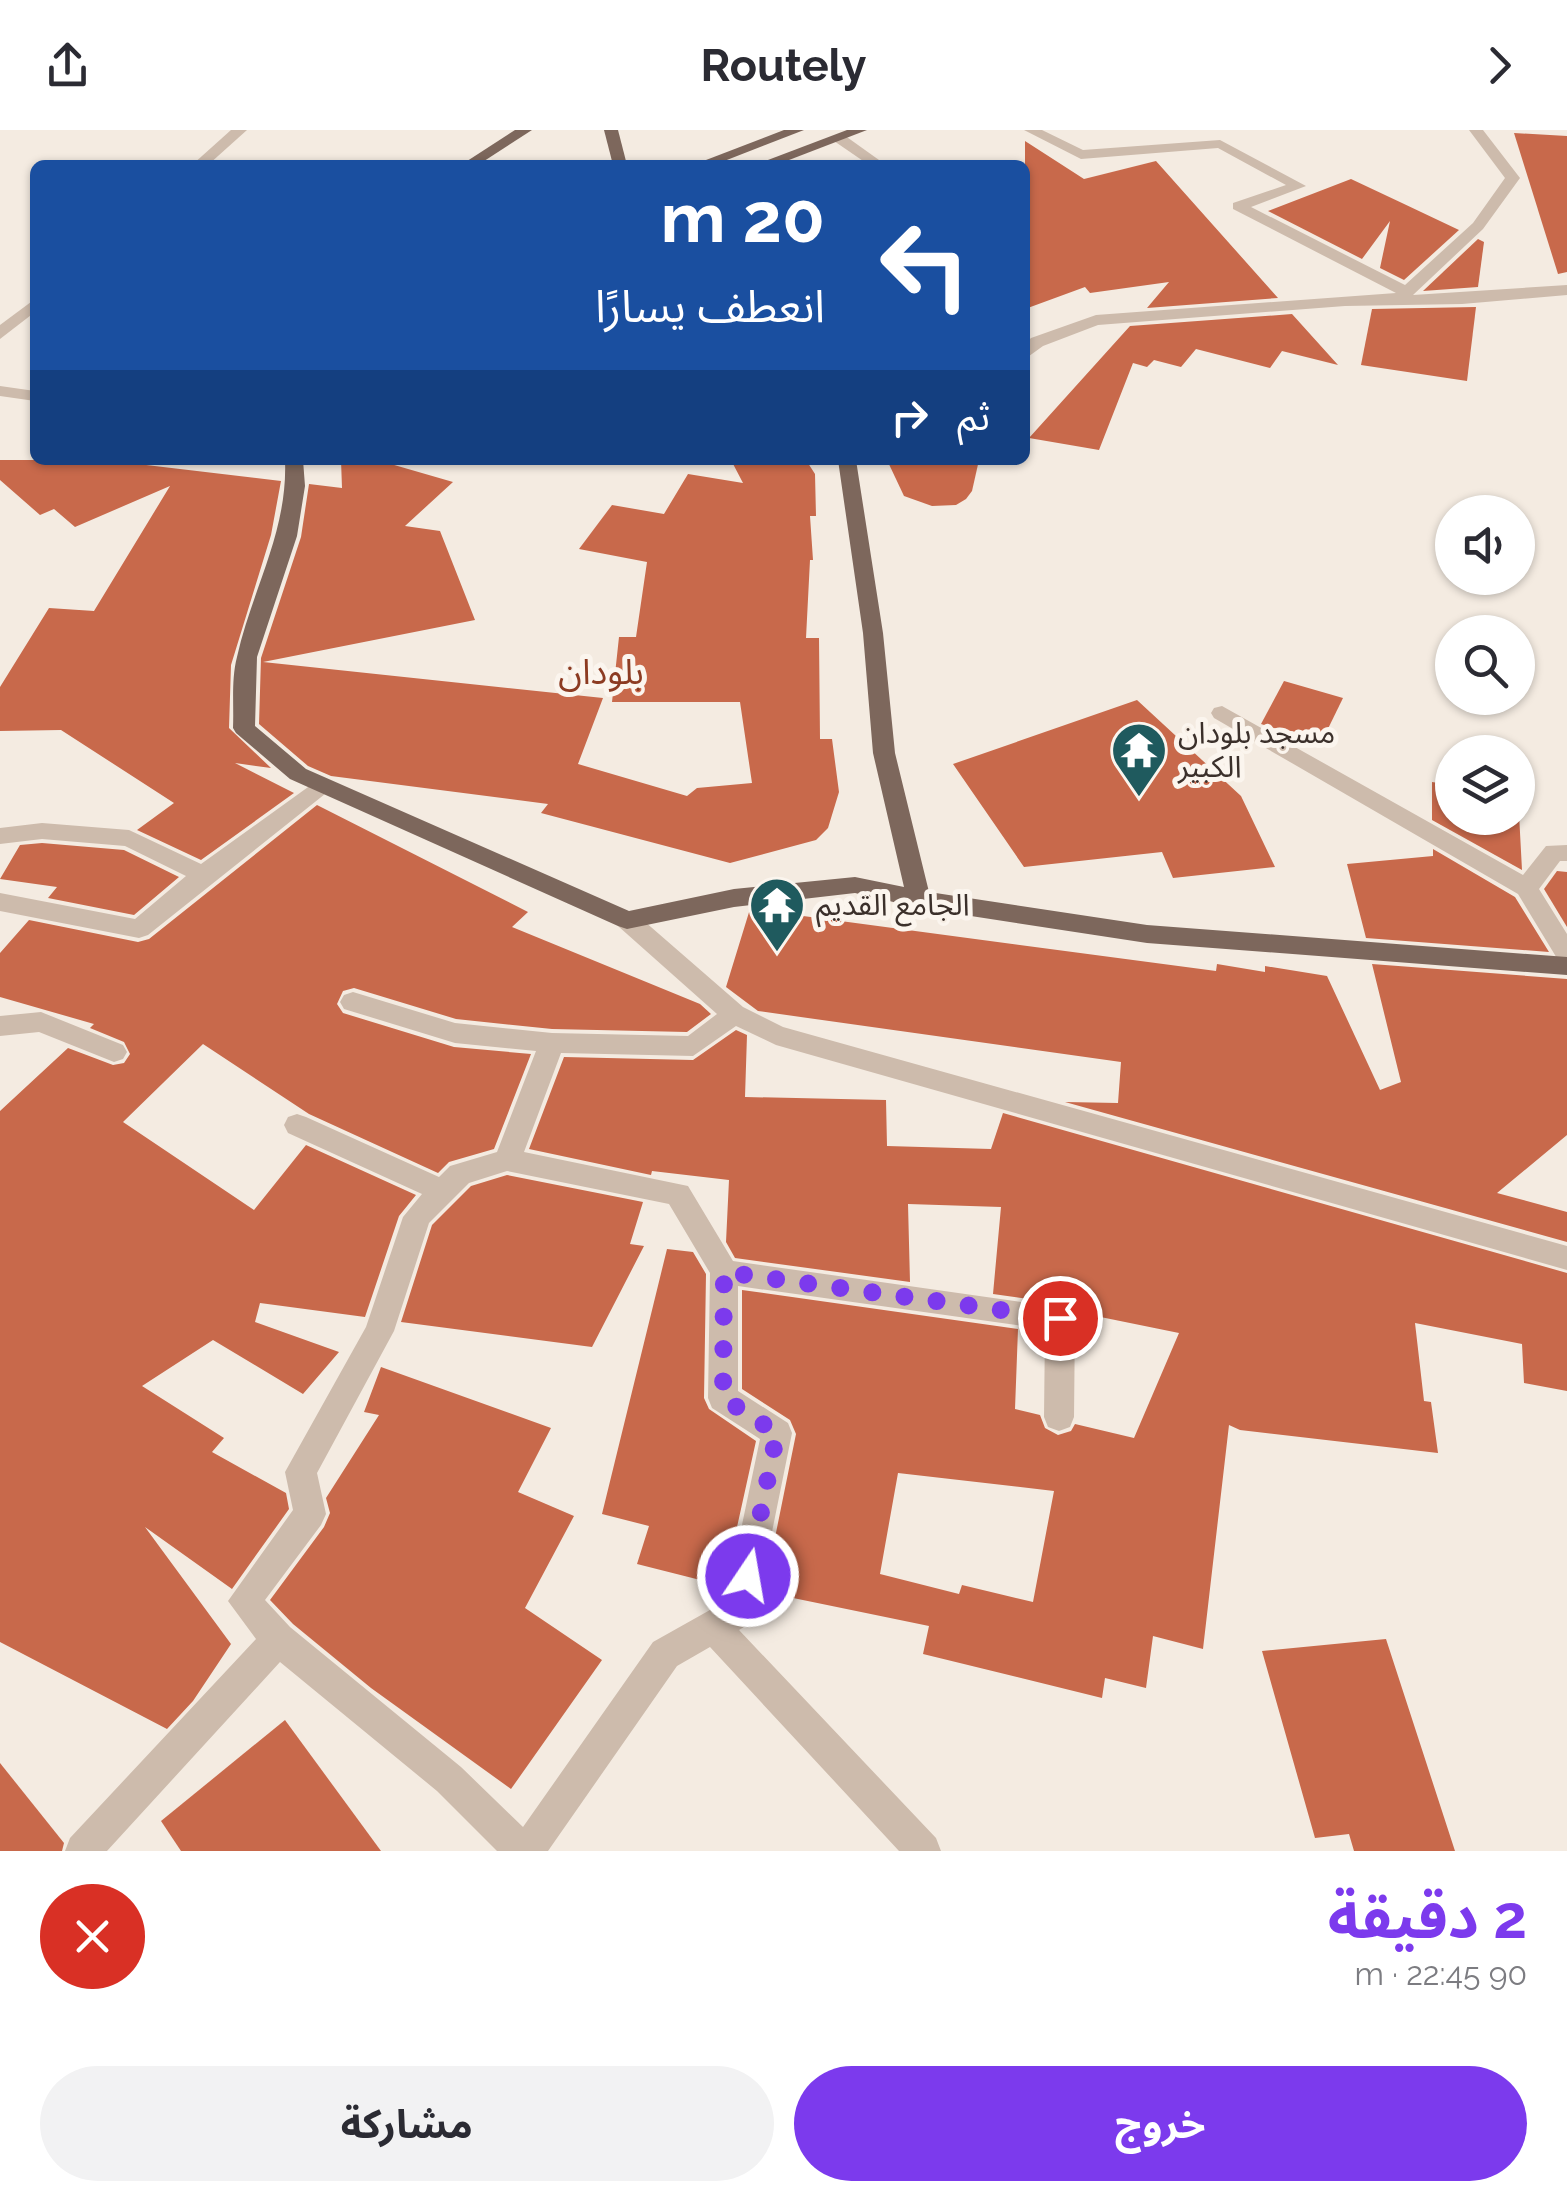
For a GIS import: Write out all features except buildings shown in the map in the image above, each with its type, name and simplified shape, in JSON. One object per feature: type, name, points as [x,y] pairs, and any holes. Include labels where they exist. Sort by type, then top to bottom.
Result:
[{"type":"main road","points":[[476,160],[525,130]]},
{"type":"main road","points":[[611,130],[619,160]]},
{"type":"main road","points":[[714,160],[797,130]]},
{"type":"main road","points":[[776,160],[860,130]]},
{"type":"main road","points":[[295,465],[298,486],[294,516],[247,659],[244,728],[298,774],[627,920],[734,898],[855,885],[919,899],[1148,934],[1567,966]]},
{"type":"main road","points":[[848,465],[870,616],[884,752],[919,899]]},
{"type":"street","points":[[205,160],[240,130]]},
{"type":"street","points":[[1031,130],[1081,155],[1220,144],[1299,186],[1238,206],[1402,296]]},
{"type":"street","points":[[1402,296],[1478,226],[1512,178],[1476,130]]},
{"type":"street","points":[[839,138],[872,160]]},
{"type":"street","points":[[1030,349],[1037,342],[1096,320],[1402,296],[1462,299],[1567,290]]},
{"type":"street","points":[[0,334],[30,308]]},
{"type":"street","points":[[0,391],[30,395]]},
{"type":"street","points":[[1222,713],[1526,888],[1567,954]]},
{"type":"street","points":[[0,902],[139,929],[322,785]]},
{"type":"street","points":[[0,836],[42,831],[129,838],[203,876]]},
{"type":"street","points":[[1526,888],[1554,852],[1567,853]]},
{"type":"street","points":[[627,920],[734,1014],[776,1034],[1567,1258]]},
{"type":"street","points":[[353,1002],[455,1033],[552,1043],[693,1046],[734,1014]]},
{"type":"street","points":[[0,1026],[41,1022],[114,1052]]},
{"type":"street","points":[[506,1160],[552,1043]]},
{"type":"street","points":[[297,1125],[443,1191]]},
{"type":"street","points":[[506,1160],[678,1194],[724,1272],[723,1398],[777,1433],[740,1612],[666,1654],[524,1851],[449,1779],[278,1639],[244,1601],[310,1514],[301,1472],[378,1331],[417,1217],[460,1174],[506,1160]]},
{"type":"street","points":[[724,1272],[1060,1318],[1058,1416]]},
{"type":"street","points":[[713,1626],[923,1851]]},
{"type":"street","points":[[83,1851],[278,1639]]},
{"type":"place","name":"مسجد بلودان الكبير","points":[[1139,799]]},
{"type":"place","name":"الجامع القديم","points":[[777,954]]},
{"type":"district","name":"بلودان","points":[[601,672]]},
{"type":"route","points":[[748,1576],[777,1433],[723,1398],[724,1272],[1060,1318]]}]
